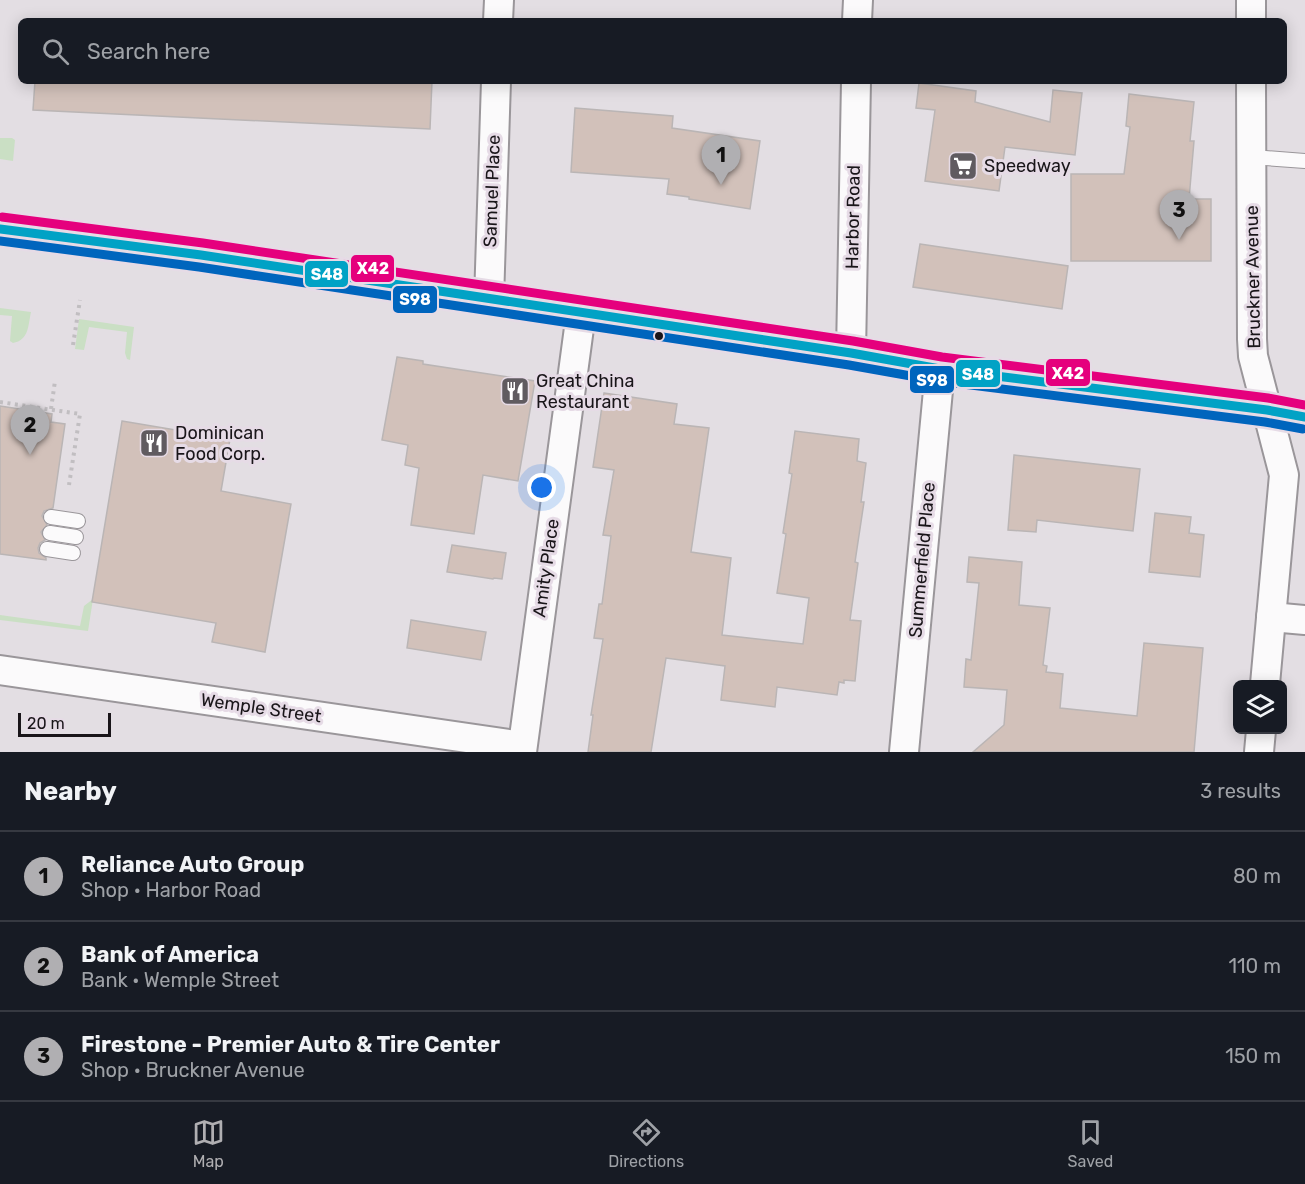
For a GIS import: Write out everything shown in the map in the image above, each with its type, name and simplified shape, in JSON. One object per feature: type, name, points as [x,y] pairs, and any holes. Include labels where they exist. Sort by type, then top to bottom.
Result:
[{"type":"main road","points":[[0,229],[201,255],[851,353],[940,369],[1305,417]]},
{"type":"street","points":[[498,18],[499,0]]},
{"type":"street","points":[[857,18],[858,0]]},
{"type":"street","points":[[1251,0],[1251,18]]},
{"type":"street","name":"Samuel Place","points":[[489,300],[496,84]]},
{"type":"street","name":"Harbor Road","points":[[851,353],[856,84]]},
{"type":"street","name":"Bruckner Avenue","points":[[1251,84],[1253,356],[1284,475],[1265,680]]},
{"type":"street","name":"Amity Place","points":[[522,749],[581,313]]},
{"type":"street","name":"Summerfield Place","points":[[904,752],[940,369]]},
{"type":"street","points":[[1271,617],[1305,620]]},
{"type":"street","name":"Wemple Street","points":[[0,670],[522,749]]},
{"type":"street","points":[[1260,752],[1262,734]]},
{"type":"lane","points":[[1252,157],[1305,161]]},
{"type":"lane","points":[[51,517],[78,521]]},
{"type":"lane","points":[[50,533],[76,537]]},
{"type":"lane","points":[[47,549],[73,553]]},
{"type":"path","points":[[73,345],[80,300]]},
{"type":"path","points":[[51,410],[55,381]]},
{"type":"path","points":[[0,402],[80,414],[69,485]]},
{"type":"green space","points":[[0,138],[15,140],[13,161],[0,159]]},
{"type":"green space","points":[[0,308],[31,312],[27,332],[22,339],[13,343],[10,341],[12,316],[0,315]]},
{"type":"green space","points":[[79,319],[134,327],[130,360],[127,359],[125,353],[127,332],[89,327],[84,350],[75,349]]},
{"type":"green space","points":[[93,599],[88,631],[0,620],[0,615],[80,626],[84,606]]},
{"type":"building","points":[[35,84],[432,84],[430,129],[33,110]]},
{"type":"building","points":[[919,84],[926,84],[976,91],[975,102],[1050,122],[1053,90],[1082,93],[1075,155],[1005,147],[999,191],[925,181],[935,110],[916,108]]},
{"type":"building","points":[[1129,94],[1194,102],[1190,141],[1194,141],[1189,199],[1211,199],[1211,261],[1071,261],[1071,174],[1124,174],[1130,127],[1126,126]]},
{"type":"building","points":[[575,108],[673,116],[672,128],[760,141],[750,209],[667,194],[669,179],[571,172]]},
{"type":"building","points":[[920,244],[1068,266],[1062,309],[913,287]]},
{"type":"building","points":[[397,357],[423,361],[423,364],[535,381],[518,481],[483,475],[474,534],[411,525],[419,468],[405,465],[408,445],[382,440]]},
{"type":"building","points":[[604,393],[677,404],[674,424],[709,428],[691,552],[731,558],[722,635],[803,644],[809,598],[777,593],[786,534],[783,533],[792,474],[789,473],[795,431],[859,439],[857,461],[866,463],[861,502],[864,502],[855,562],[858,563],[850,620],[861,621],[855,681],[839,682],[837,695],[777,687],[775,707],[721,700],[725,666],[666,658],[651,752],[588,752],[593,715],[591,715],[603,639],[594,638],[599,604],[602,604],[611,536],[603,535],[614,470],[593,467]]},
{"type":"building","points":[[0,406],[52,414],[51,422],[65,424],[53,508],[44,511],[42,516],[47,525],[41,532],[45,540],[38,548],[39,553],[46,560],[0,554]]},
{"type":"building","points":[[122,421],[230,439],[221,491],[291,504],[265,652],[212,642],[216,623],[92,602]]},
{"type":"building","points":[[1014,455],[1140,469],[1133,531],[1037,520],[1036,532],[1008,530]]},
{"type":"building","points":[[1155,513],[1191,517],[1189,533],[1204,535],[1200,577],[1149,572]]},
{"type":"building","points":[[452,545],[506,553],[502,579],[447,572]]},
{"type":"building","points":[[969,557],[1022,562],[1019,605],[1050,608],[1043,665],[1047,666],[1046,672],[1063,674],[1060,708],[1137,716],[1144,643],[1203,648],[1194,752],[973,752],[1004,725],[1007,690],[964,687],[966,659],[971,660],[979,583],[967,582]]},
{"type":"building","points":[[411,620],[486,632],[481,660],[407,648]]},
{"type":"transit line","name":"X42","points":[[2,217],[203,243],[853,341],[942,357],[1268,398],[1305,405]]},
{"type":"transit line","name":"S48","points":[[0,229],[201,255],[851,353],[940,369],[1267,410],[1305,417]]},
{"type":"transit line","name":"S98","points":[[0,241],[199,267],[849,365],[939,381],[1265,422],[1303,429]]},
{"type":"place","name":"Speedway","points":[[963,166]]},
{"type":"place","name":"Reliance Auto Group","points":[[721,185]]},
{"type":"place","name":"Firestone - Premier Auto & Tire Center","points":[[1179,240]]},
{"type":"place","name":"Great China Restaurant","points":[[515,391]]},
{"type":"place","name":"Dominican Food Corp.","points":[[154,443]]},
{"type":"place","name":"Bank of America","points":[[30,455]]}]
